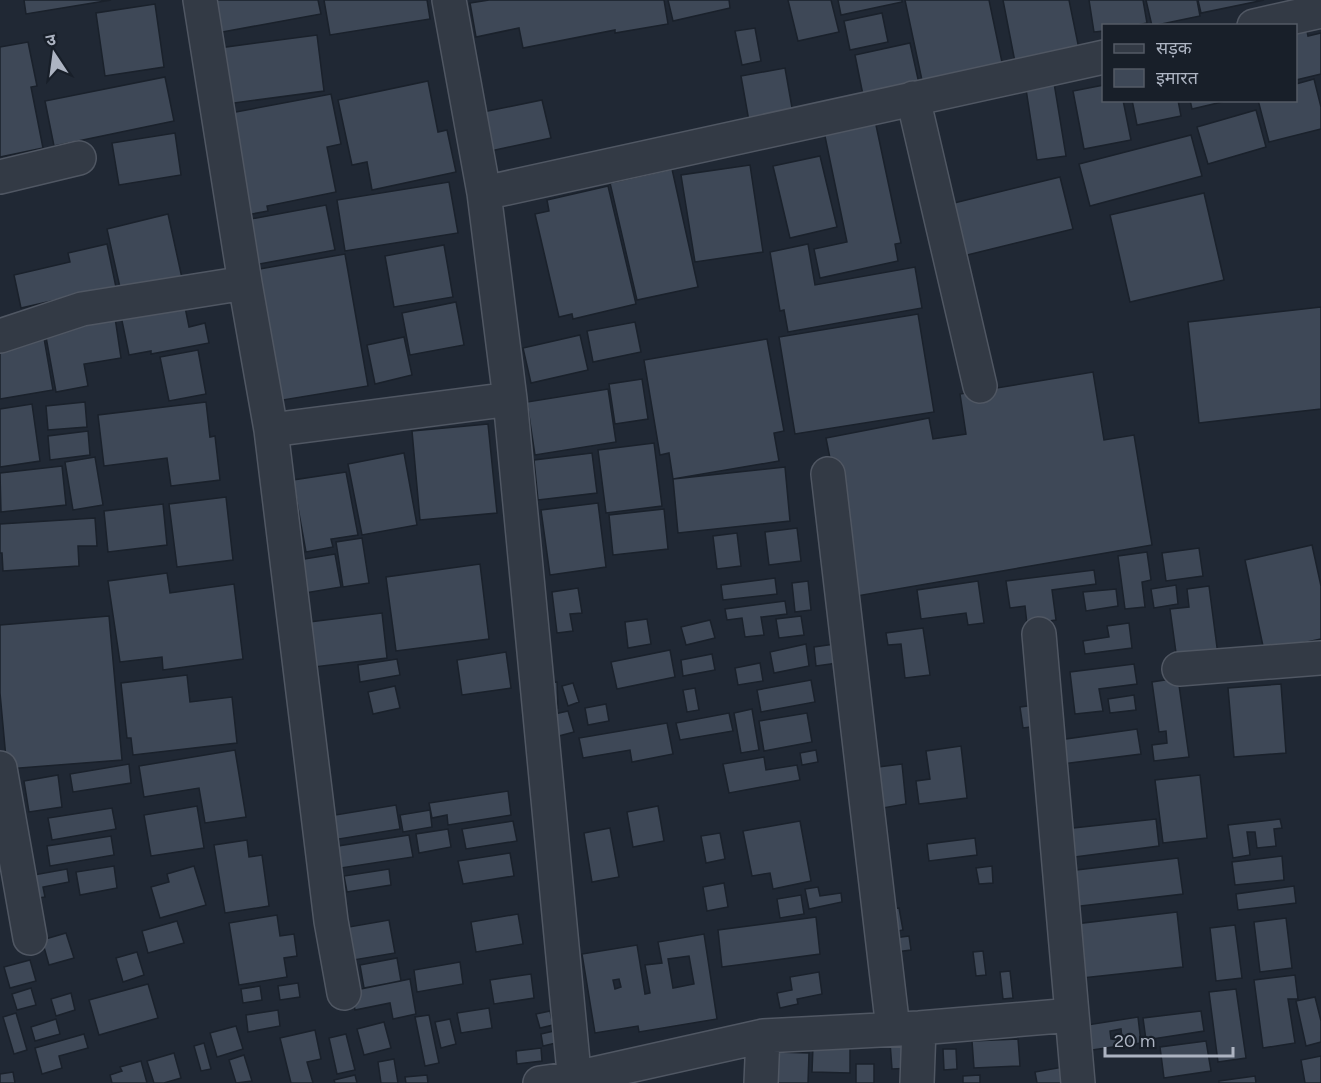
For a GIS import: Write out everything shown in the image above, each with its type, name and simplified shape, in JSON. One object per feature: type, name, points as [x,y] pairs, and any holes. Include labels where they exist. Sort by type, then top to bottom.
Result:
[{"type":"street","points":[[200,0],[271,430],[331,921],[344,993]]},
{"type":"street","points":[[449,0],[484,193],[510,399],[575,1081]]},
{"type":"street","points":[[1263,24],[1321,11]]},
{"type":"street","points":[[484,193],[1102,57]]},
{"type":"street","points":[[913,98],[980,386]]},
{"type":"street","points":[[0,177],[79,158]]},
{"type":"street","points":[[0,336],[82,309],[245,283]]},
{"type":"street","points":[[271,430],[510,399]]},
{"type":"street","points":[[828,474],[906,1029],[917,1083]]},
{"type":"street","points":[[1040,634],[1078,1083]]},
{"type":"street","points":[[1179,669],[1321,658]]},
{"type":"street","points":[[0,768],[30,938]]},
{"type":"street","points":[[540,1083],[575,1081],[763,1036],[906,1029],[1072,1015]]},
{"type":"street","points":[[761,1083],[763,1036]]},
{"type":"building","points":[[24,0],[111,0],[26,14]]},
{"type":"building","points":[[211,0],[318,0],[321,14],[217,33]]},
{"type":"building","points":[[324,0],[427,0],[430,19],[330,35]]},
{"type":"building","points":[[489,0],[664,0],[668,24],[615,33],[615,30],[523,48],[519,28],[476,37],[470,3]]},
{"type":"building","points":[[668,0],[729,0],[730,8],[673,21]]},
{"type":"building","points":[[788,0],[831,0],[839,32],[798,41]]},
{"type":"building","points":[[838,0],[902,0],[902,2],[841,15]]},
{"type":"building","points":[[905,0],[989,0],[1003,67],[923,85]]},
{"type":"building","points":[[1003,0],[1069,0],[1079,49],[1015,62]]},
{"type":"building","points":[[1089,0],[1143,0],[1147,23],[1102,24],[1102,31],[1094,32]]},
{"type":"building","points":[[1146,0],[1197,0],[1200,16],[1152,24]]},
{"type":"building","points":[[1198,0],[1264,0],[1201,13]]},
{"type":"building","points":[[155,4],[164,67],[105,76],[96,13]]},
{"type":"building","points":[[882,13],[888,42],[850,50],[844,21]]},
{"type":"building","points":[[755,28],[761,61],[742,65],[735,31]]},
{"type":"building","points":[[1307,31],[1308,36],[1321,33],[1321,74],[1297,80],[1297,33]]},
{"type":"building","points":[[317,35],[324,91],[227,104],[219,48]]},
{"type":"building","points":[[28,42],[37,86],[31,87],[43,148],[0,157],[0,47]]},
{"type":"building","points":[[910,43],[920,88],[864,100],[855,55]]},
{"type":"building","points":[[785,68],[794,119],[750,127],[741,76]]},
{"type":"building","points":[[165,77],[174,121],[54,146],[45,101]]},
{"type":"building","points":[[1314,79],[1321,107],[1321,129],[1269,142],[1259,102],[1297,102],[1297,84]]},
{"type":"building","points":[[428,81],[438,132],[447,130],[456,172],[372,190],[367,162],[352,165],[338,100]]},
{"type":"building","points":[[1054,83],[1066,156],[1037,160],[1026,89]]},
{"type":"building","points":[[1102,85],[1102,102],[1123,102],[1131,140],[1084,149],[1073,91]]},
{"type":"building","points":[[331,94],[341,144],[327,147],[336,192],[267,206],[268,211],[236,217],[225,114]]},
{"type":"building","points":[[542,100],[551,138],[486,152],[478,113]]},
{"type":"building","points":[[1132,102],[1178,102],[1181,116],[1137,125]]},
{"type":"building","points":[[1190,102],[1222,102],[1192,109]]},
{"type":"building","points":[[1256,110],[1266,147],[1208,164],[1197,127]]},
{"type":"building","points":[[873,111],[901,243],[895,244],[898,261],[820,278],[814,249],[847,242],[822,122]]},
{"type":"building","points":[[175,133],[181,175],[119,185],[112,143]]},
{"type":"building","points":[[1191,135],[1202,176],[1090,206],[1079,164]]},
{"type":"building","points":[[820,156],[837,227],[790,238],[773,166]]},
{"type":"building","points":[[750,165],[763,252],[695,262],[681,175]]},
{"type":"building","points":[[672,169],[698,287],[637,300],[610,183]]},
{"type":"building","points":[[1060,177],[1073,229],[959,257],[946,205]]},
{"type":"building","points":[[449,182],[458,233],[345,251],[337,200]]},
{"type":"building","points":[[608,186],[636,304],[573,319],[572,314],[559,317],[535,214],[549,211],[547,200]]},
{"type":"building","points":[[1204,193],[1224,280],[1130,302],[1110,215]]},
{"type":"building","points":[[326,205],[335,250],[248,266],[240,221]]},
{"type":"building","points":[[168,214],[182,278],[121,292],[107,229]]},
{"type":"building","points":[[107,244],[117,292],[78,295],[21,308],[14,275],[70,262],[68,253]]},
{"type":"building","points":[[808,244],[815,285],[915,267],[922,308],[788,332],[784,310],[780,311],[770,252]]},
{"type":"building","points":[[444,245],[453,297],[394,307],[385,256]]},
{"type":"building","points":[[345,254],[368,386],[271,402],[248,271]]},
{"type":"building","points":[[184,302],[189,327],[205,323],[209,343],[151,354],[151,351],[129,355],[120,311]]},
{"type":"building","points":[[456,302],[464,345],[410,355],[402,313]]},
{"type":"building","points":[[1321,307],[1321,409],[1199,423],[1188,322]]},
{"type":"building","points":[[114,311],[121,358],[84,364],[88,386],[56,392],[44,326]]},
{"type":"building","points":[[918,314],[934,412],[795,434],[779,337]]},
{"type":"building","points":[[635,322],[641,352],[593,362],[587,331]]},
{"type":"building","points":[[580,335],[588,370],[531,383],[523,348]]},
{"type":"building","points":[[404,337],[412,375],[375,384],[367,345]]},
{"type":"building","points":[[44,338],[53,390],[0,399],[0,346]]},
{"type":"building","points":[[767,339],[784,431],[774,433],[779,461],[673,479],[669,453],[660,455],[644,360]]},
{"type":"building","points":[[198,350],[206,394],[169,401],[160,357]]},
{"type":"building","points":[[1093,372],[1104,440],[1134,435],[1152,545],[857,596],[826,438],[929,418],[933,439],[966,434],[960,394]]},
{"type":"building","points":[[642,379],[648,419],[615,424],[609,384]]},
{"type":"building","points":[[608,389],[616,442],[535,455],[527,402]]},
{"type":"building","points":[[85,402],[87,427],[48,430],[46,406]]},
{"type":"building","points":[[206,402],[210,437],[215,436],[220,480],[171,486],[167,458],[104,466],[98,415]]},
{"type":"building","points":[[32,404],[40,461],[0,467],[0,409]]},
{"type":"building","points":[[488,424],[497,513],[420,520],[412,431]]},
{"type":"building","points":[[88,431],[90,455],[50,460],[48,436]]},
{"type":"building","points":[[654,443],[662,506],[606,513],[598,450]]},
{"type":"building","points":[[404,453],[417,525],[362,535],[348,464]]},
{"type":"building","points":[[592,453],[597,493],[538,500],[534,460]]},
{"type":"building","points":[[95,457],[103,505],[73,510],[65,462]]},
{"type":"building","points":[[62,466],[66,505],[1,512],[0,473]]},
{"type":"building","points":[[785,467],[790,521],[678,533],[673,479]]},
{"type":"building","points":[[346,472],[358,535],[331,539],[333,547],[306,552],[293,480]]},
{"type":"building","points":[[226,497],[233,560],[177,567],[169,504]]},
{"type":"building","points":[[598,503],[606,567],[550,575],[541,510]]},
{"type":"building","points":[[163,504],[167,545],[108,552],[104,511]]},
{"type":"building","points":[[664,509],[668,549],[613,555],[609,515]]},
{"type":"building","points":[[95,518],[97,546],[78,546],[79,566],[3,571],[2,553],[0,553],[0,524]]},
{"type":"building","points":[[300,528],[305,559],[335,554],[341,587],[305,593]]},
{"type":"building","points":[[797,528],[801,561],[769,565],[765,532]]},
{"type":"building","points":[[737,533],[741,566],[717,569],[713,536]]},
{"type":"building","points":[[362,538],[369,583],[343,587],[336,542]]},
{"type":"building","points":[[1312,545],[1321,586],[1321,639],[1264,651],[1245,560]]},
{"type":"building","points":[[1199,548],[1203,576],[1166,581],[1162,553]]},
{"type":"building","points":[[1147,552],[1151,580],[1142,582],[1145,607],[1125,609],[1118,556]]},
{"type":"building","points":[[480,564],[489,639],[396,651],[386,577]]},
{"type":"building","points":[[1094,570],[1096,584],[1052,590],[1056,620],[1027,624],[1025,606],[1010,608],[1006,581]]},
{"type":"building","points":[[167,573],[170,593],[234,584],[243,659],[163,670],[162,657],[120,662],[108,581]]},
{"type":"building","points":[[775,578],[777,594],[723,600],[721,585]]},
{"type":"building","points":[[808,581],[811,610],[795,612],[792,583]]},
{"type":"building","points":[[978,581],[984,623],[968,625],[966,613],[921,619],[917,590]]},
{"type":"building","points":[[1176,585],[1178,604],[1154,608],[1151,589]]},
{"type":"building","points":[[1209,586],[1218,655],[1177,660],[1170,609],[1189,607],[1187,589]]},
{"type":"building","points":[[578,588],[582,613],[570,614],[573,631],[557,633],[552,592]]},
{"type":"building","points":[[1116,589],[1118,606],[1086,611],[1083,592]]},
{"type":"building","points":[[785,601],[787,614],[761,617],[764,635],[745,637],[742,618],[727,620],[725,609]]},
{"type":"building","points":[[382,613],[387,658],[306,668],[301,623]]},
{"type":"building","points":[[109,616],[122,760],[7,769],[0,693],[0,625]]},
{"type":"building","points":[[801,616],[804,635],[779,638],[776,619]]},
{"type":"building","points":[[647,619],[651,644],[628,648],[625,622]]},
{"type":"building","points":[[710,620],[715,638],[686,645],[681,627]]},
{"type":"building","points":[[1129,623],[1132,648],[1085,654],[1083,641],[1109,637],[1107,626]]},
{"type":"building","points":[[923,628],[930,675],[905,678],[901,644],[888,645],[886,633]]},
{"type":"building","points":[[842,643],[845,662],[816,666],[814,647]]},
{"type":"building","points":[[806,644],[809,666],[774,673],[770,652]]},
{"type":"building","points":[[670,650],[675,677],[617,689],[611,662]]},
{"type":"building","points":[[506,652],[511,688],[462,695],[457,660]]},
{"type":"building","points":[[712,654],[715,670],[683,676],[681,660]]},
{"type":"building","points":[[397,659],[400,675],[360,682],[358,665]]},
{"type":"building","points":[[760,663],[763,681],[738,685],[735,668]]},
{"type":"building","points":[[1134,664],[1137,684],[1099,689],[1103,711],[1075,714],[1070,672]]},
{"type":"building","points":[[187,675],[190,702],[232,697],[237,743],[133,755],[131,738],[127,738],[121,683]]},
{"type":"building","points":[[1178,678],[1189,757],[1154,761],[1152,745],[1167,743],[1166,731],[1159,732],[1152,682]]},
{"type":"building","points":[[811,680],[815,702],[761,712],[757,690]]},
{"type":"building","points":[[557,682],[558,708],[546,709],[545,683]]},
{"type":"building","points":[[573,683],[579,702],[568,706],[562,686]]},
{"type":"building","points":[[1281,684],[1286,753],[1234,757],[1228,688]]},
{"type":"building","points":[[395,686],[400,708],[373,714],[368,692]]},
{"type":"building","points":[[695,688],[699,710],[687,712],[683,690]]},
{"type":"building","points":[[1134,695],[1136,710],[1110,713],[1108,699]]},
{"type":"building","points":[[606,704],[609,721],[588,725],[585,708]]},
{"type":"building","points":[[1043,704],[1046,725],[1023,728],[1020,707]]},
{"type":"building","points":[[752,709],[759,750],[741,753],[734,713]]},
{"type":"building","points":[[568,711],[574,732],[555,737],[550,715]]},
{"type":"building","points":[[729,713],[733,731],[680,740],[676,723]]},
{"type":"building","points":[[807,713],[812,742],[764,751],[759,721]]},
{"type":"building","points":[[667,723],[673,754],[632,762],[630,750],[583,758],[579,738]]},
{"type":"building","points":[[1137,729],[1141,754],[1062,764],[1059,740]]},
{"type":"building","points":[[961,746],[967,798],[919,804],[916,781],[930,779],[926,751]]},
{"type":"building","points":[[235,750],[246,817],[205,823],[199,788],[144,797],[139,766]]},
{"type":"building","points":[[816,750],[818,762],[802,765],[800,753]]},
{"type":"building","points":[[764,757],[766,770],[797,765],[800,780],[729,793],[723,764]]},
{"type":"building","points":[[129,764],[131,783],[73,792],[70,774]]},
{"type":"building","points":[[902,764],[906,804],[883,808],[878,767]]},
{"type":"building","points":[[58,775],[62,807],[29,812],[24,781]]},
{"type":"building","points":[[1200,775],[1207,838],[1163,843],[1155,780]]},
{"type":"building","points":[[508,791],[511,815],[448,825],[447,815],[432,818],[429,803]]},
{"type":"building","points":[[396,805],[400,829],[333,840],[329,816]]},
{"type":"building","points":[[197,806],[204,848],[151,856],[144,815]]},
{"type":"building","points":[[658,806],[664,841],[633,847],[627,812]]},
{"type":"building","points":[[112,808],[116,829],[52,840],[48,818]]},
{"type":"building","points":[[430,810],[432,827],[403,832],[400,815]]},
{"type":"building","points":[[1156,819],[1159,846],[1067,858],[1064,829]]},
{"type":"building","points":[[1280,819],[1282,828],[1274,829],[1276,846],[1257,848],[1255,832],[1247,832],[1250,855],[1233,858],[1228,825]]},
{"type":"building","points":[[513,821],[517,841],[466,849],[462,829]]},
{"type":"building","points":[[800,821],[811,881],[773,889],[770,873],[752,876],[743,831]]},
{"type":"building","points":[[610,828],[619,877],[592,882],[584,833]]},
{"type":"building","points":[[448,829],[451,847],[419,853],[416,834]]},
{"type":"building","points":[[720,833],[725,859],[706,863],[701,836]]},
{"type":"building","points":[[409,835],[413,857],[341,868],[338,846]]},
{"type":"building","points":[[111,836],[114,855],[50,866],[47,846]]},
{"type":"building","points":[[975,838],[977,855],[929,861],[927,844]]},
{"type":"building","points":[[247,840],[249,857],[262,855],[269,906],[225,913],[214,845]]},
{"type":"building","points":[[510,853],[514,876],[463,884],[458,861]]},
{"type":"building","points":[[1282,856],[1284,880],[1235,885],[1232,862]]},
{"type":"building","points":[[1178,858],[1183,894],[1072,907],[1068,871]]},
{"type":"building","points":[[114,866],[117,888],[80,895],[76,872]]},
{"type":"building","points":[[194,866],[206,905],[160,918],[151,887],[169,882],[167,874]]},
{"type":"building","points":[[992,866],[993,883],[979,884],[976,868]]},
{"type":"building","points":[[67,869],[69,882],[43,887],[45,897],[32,899],[28,876]]},
{"type":"building","points":[[389,869],[391,885],[347,892],[344,876]]},
{"type":"building","points":[[724,883],[728,907],[707,911],[703,887]]},
{"type":"building","points":[[1294,886],[1296,903],[1238,910],[1236,894]]},
{"type":"building","points":[[818,887],[820,896],[841,893],[842,902],[809,909],[805,889]]},
{"type":"building","points":[[801,895],[804,914],[780,918],[777,899]]},
{"type":"building","points":[[899,908],[903,930],[893,932],[890,909]]},
{"type":"building","points":[[1177,912],[1183,967],[1082,978],[1075,924]]},
{"type":"building","points":[[518,914],[523,944],[476,952],[471,922]]},
{"type":"building","points":[[277,915],[280,936],[294,934],[297,956],[284,958],[287,977],[239,985],[229,923]]},
{"type":"building","points":[[816,917],[820,954],[722,967],[718,930]]},
{"type":"building","points":[[1286,918],[1292,968],[1260,972],[1254,922]]},
{"type":"building","points":[[389,920],[395,953],[348,961],[343,928]]},
{"type":"building","points":[[177,921],[184,943],[148,953],[142,931]]},
{"type":"building","points":[[1235,925],[1242,978],[1216,981],[1210,928]]},
{"type":"building","points":[[66,933],[74,958],[49,965],[42,940]]},
{"type":"building","points":[[704,934],[717,1019],[639,1032],[638,1026],[595,1033],[582,954],[637,945],[645,994],[650,993],[645,965],[662,963],[658,942]],"holes":[[[689,956],[694,984],[673,988],[668,959]],[[619,979],[621,987],[615,989],[613,980]]]},
{"type":"building","points":[[909,936],[911,950],[888,953],[886,939]]},
{"type":"building","points":[[983,951],[986,975],[976,976],[973,952]]},
{"type":"building","points":[[137,952],[144,975],[123,982],[116,958]]},
{"type":"building","points":[[397,958],[401,981],[364,988],[360,965]]},
{"type":"building","points":[[30,960],[36,981],[10,988],[4,967]]},
{"type":"building","points":[[460,962],[463,984],[417,992],[414,970]]},
{"type":"building","points":[[1010,971],[1013,998],[1003,999],[1000,972]]},
{"type":"building","points":[[819,972],[822,994],[797,999],[798,1004],[780,1008],[777,993],[792,990],[790,977]]},
{"type":"building","points":[[531,974],[534,998],[494,1004],[490,980]]},
{"type":"building","points":[[1295,975],[1298,999],[1288,999],[1295,1043],[1263,1048],[1254,980]]},
{"type":"building","points":[[410,979],[416,1014],[393,1019],[390,1003],[355,1010],[351,991]]},
{"type":"building","points":[[298,983],[300,997],[280,1000],[278,986]]},
{"type":"building","points":[[148,984],[158,1018],[99,1035],[89,1000]]},
{"type":"building","points":[[260,986],[262,1000],[243,1003],[241,989]]},
{"type":"building","points":[[31,988],[36,1005],[17,1010],[12,994]]},
{"type":"building","points":[[1236,989],[1246,1058],[1218,1062],[1209,992]]},
{"type":"building","points":[[71,993],[75,1010],[56,1016],[51,999]]},
{"type":"building","points":[[1315,997],[1321,1021],[1321,1042],[1306,1046],[1296,1001]]},
{"type":"building","points":[[489,1008],[492,1028],[461,1033],[457,1013]]},
{"type":"building","points":[[278,1010],[280,1026],[248,1032],[246,1015]]},
{"type":"building","points":[[550,1011],[553,1025],[540,1028],[536,1014]]},
{"type":"building","points":[[1201,1011],[1204,1031],[1146,1040],[1143,1018]]},
{"type":"building","points":[[16,1013],[27,1050],[14,1054],[3,1017]]},
{"type":"building","points":[[429,1015],[439,1063],[425,1066],[415,1017]]},
{"type":"building","points":[[1138,1017],[1141,1043],[1078,1052],[1074,1027]],"holes":[[[1121,1029],[1122,1038],[1111,1039],[1110,1031]]]},
{"type":"building","points":[[56,1019],[60,1034],[35,1041],[31,1027]]},
{"type":"building","points":[[450,1019],[456,1044],[441,1048],[435,1022]]},
{"type":"building","points":[[384,1022],[391,1048],[364,1055],[357,1029]]},
{"type":"building","points":[[236,1026],[243,1049],[217,1057],[210,1033]]},
{"type":"building","points":[[315,1030],[321,1059],[307,1062],[313,1083],[291,1083],[280,1038]]},
{"type":"building","points":[[554,1031],[556,1043],[543,1046],[541,1034]]},
{"type":"building","points":[[84,1034],[88,1048],[59,1056],[62,1068],[42,1074],[35,1048]]},
{"type":"building","points":[[346,1034],[355,1070],[337,1074],[329,1038]]},
{"type":"building","points":[[1018,1039],[1020,1066],[974,1068],[972,1041]]},
{"type":"building","points":[[912,1040],[913,1068],[892,1069],[890,1042]]},
{"type":"building","points":[[1206,1041],[1211,1071],[1164,1078],[1160,1047]]},
{"type":"building","points":[[204,1043],[211,1069],[201,1071],[194,1046]]},
{"type":"building","points":[[813,1046],[850,1046],[850,1073],[812,1072]]},
{"type":"building","points":[[541,1048],[542,1061],[517,1064],[516,1051]]},
{"type":"building","points":[[943,1049],[956,1049],[957,1069],[944,1070]]},
{"type":"building","points":[[775,1052],[809,1053],[808,1083],[774,1083]]},
{"type":"building","points":[[174,1053],[181,1078],[164,1083],[154,1083],[147,1061]]},
{"type":"building","points":[[244,1055],[252,1081],[236,1083],[229,1060]]},
{"type":"building","points":[[1321,1056],[1321,1083],[1305,1083],[1301,1060]]},
{"type":"building","points":[[394,1059],[398,1083],[381,1083],[378,1062]]},
{"type":"building","points":[[141,1061],[147,1083],[112,1083],[110,1075],[122,1071],[120,1067]]},
{"type":"building","points":[[856,1064],[874,1064],[874,1083],[856,1083]]},
{"type":"building","points":[[1063,1067],[1066,1083],[1037,1083],[1035,1072]]},
{"type":"building","points":[[13,1072],[15,1083],[0,1083],[0,1074]]},
{"type":"building","points":[[355,1075],[357,1083],[335,1083],[334,1080]]},
{"type":"building","points":[[427,1075],[428,1083],[406,1083],[405,1077]]},
{"type":"building","points":[[980,1075],[980,1083],[963,1083],[963,1076]]},
{"type":"building","points":[[1255,1076],[1256,1083],[1219,1083],[1219,1081]]}]
